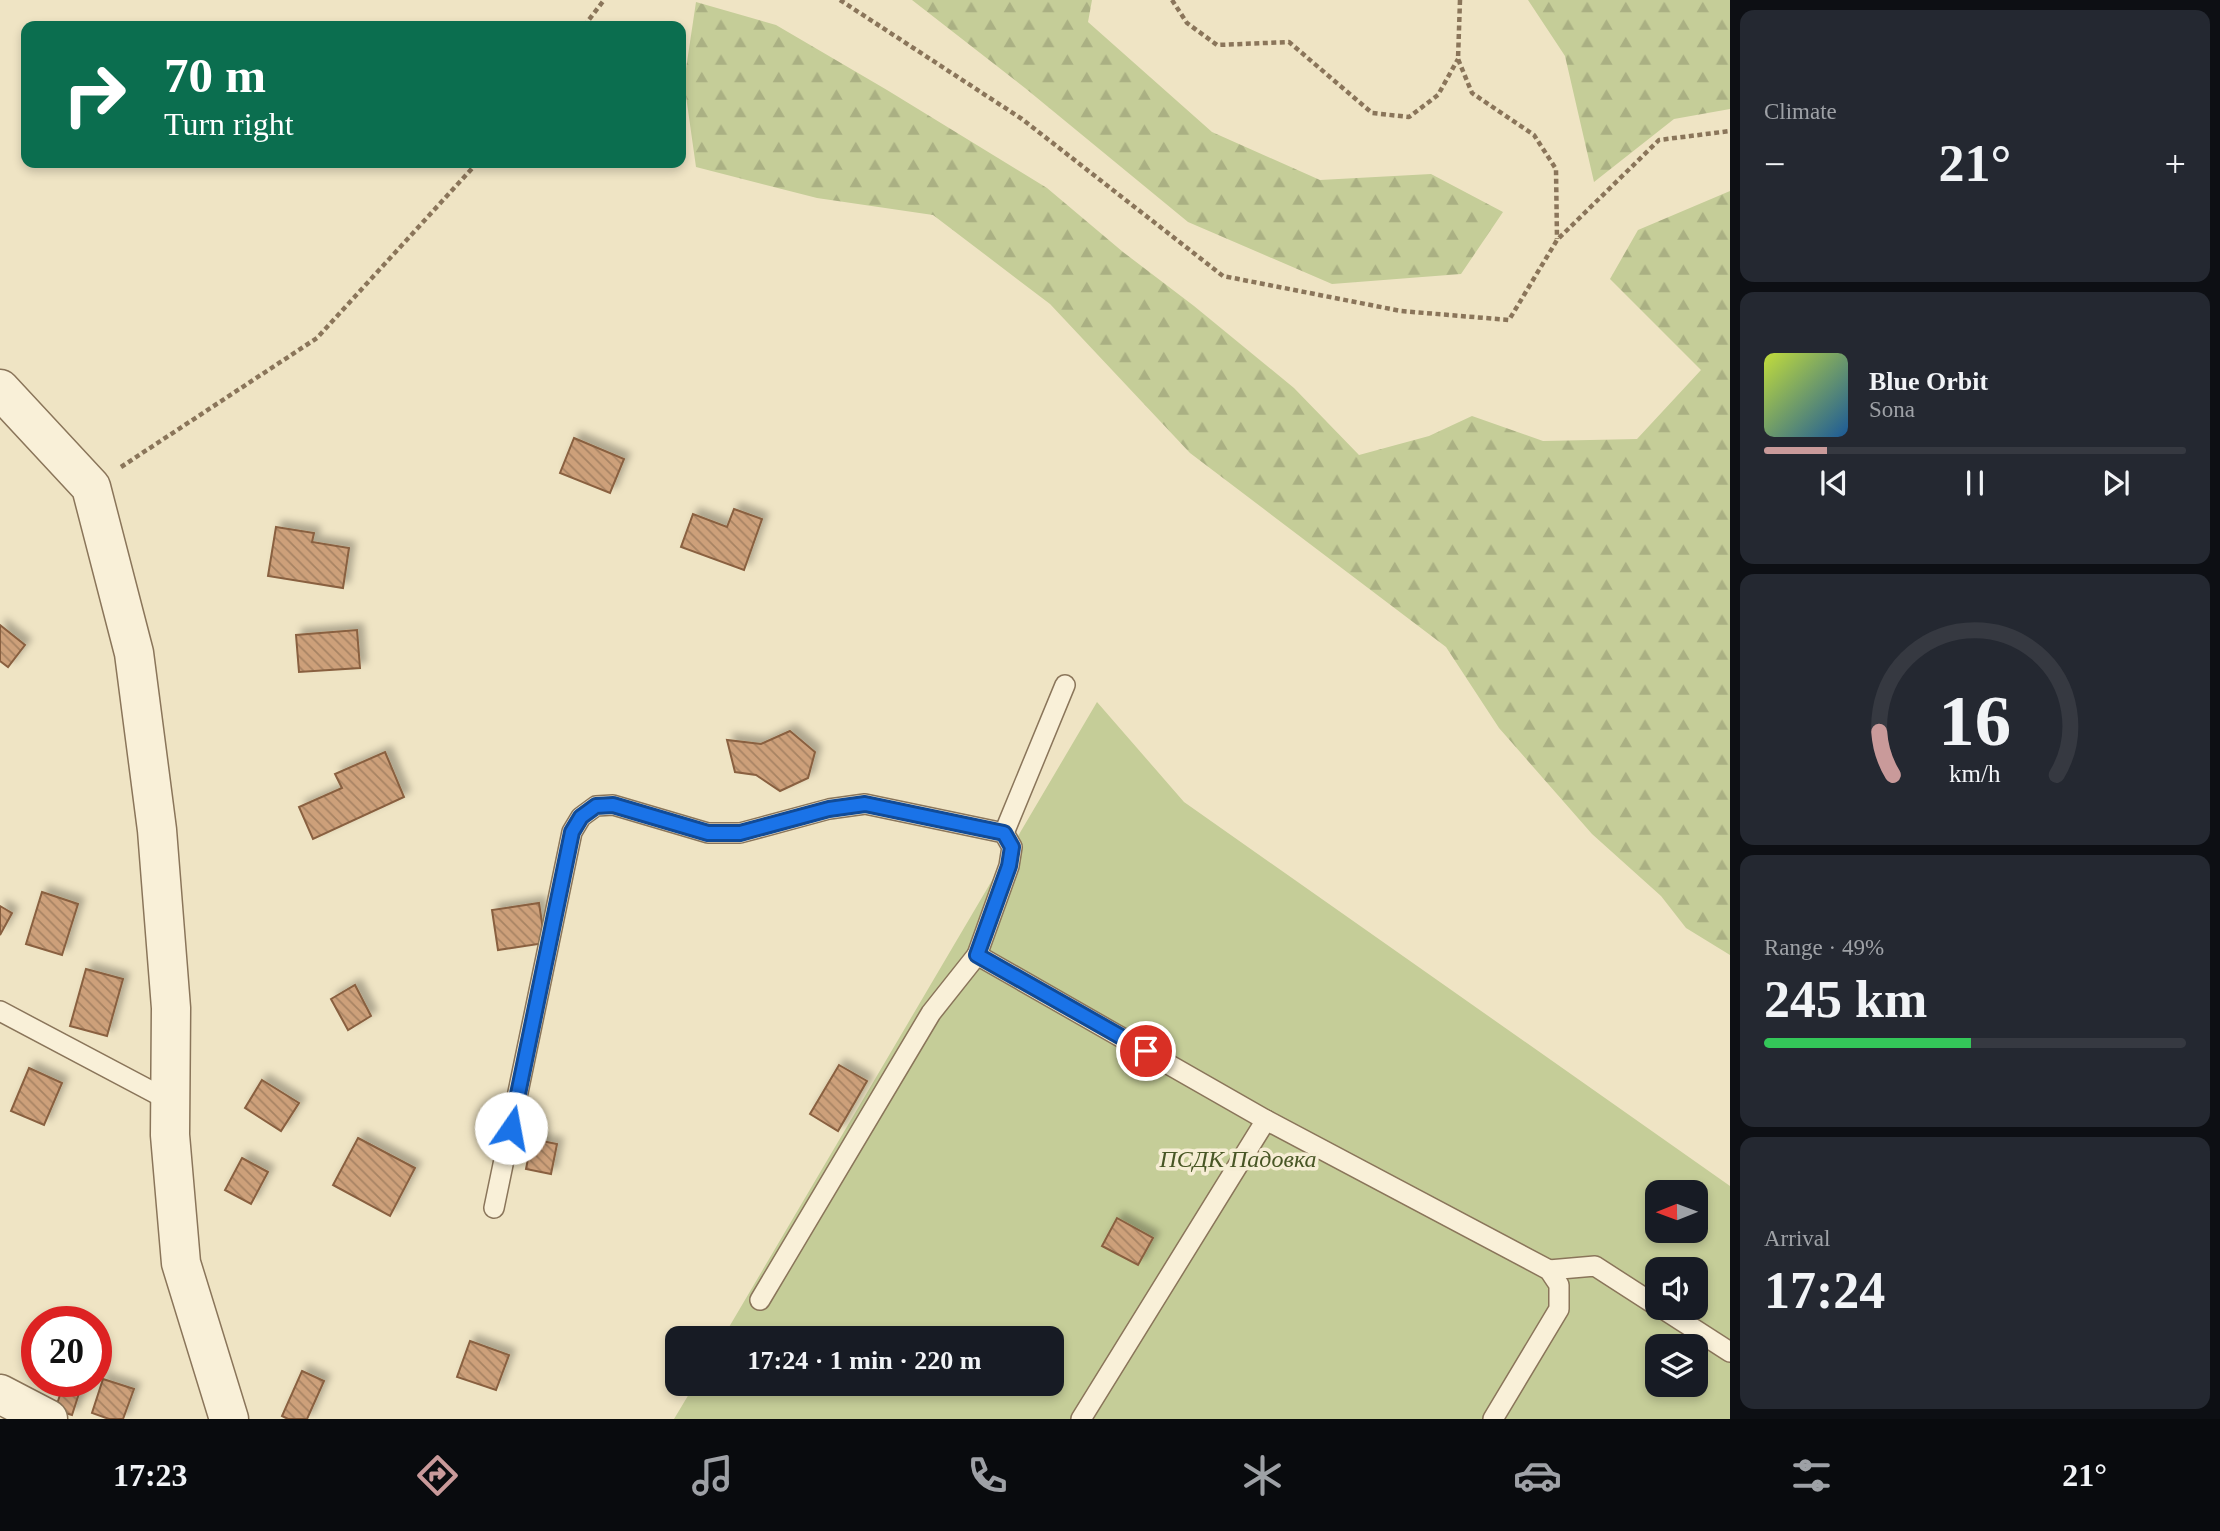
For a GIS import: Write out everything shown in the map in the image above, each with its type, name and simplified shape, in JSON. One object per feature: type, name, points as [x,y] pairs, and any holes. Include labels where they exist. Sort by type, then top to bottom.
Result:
[{"type":"street","points":[[0,389],[91,487],[134,653],[153,803],[171,1008],[170,1135],[181,1264],[229,1419]]},
{"type":"street","points":[[0,1394],[48,1419]]},
{"type":"lane","points":[[1004,833],[1065,685]]},
{"type":"lane","points":[[494,1208],[572,832],[581,817],[596,806],[613,805],[708,833],[740,833],[829,809],[865,804],[1004,833],[1012,847],[1009,866],[977,955],[931,1013],[760,1300]]},
{"type":"lane","points":[[977,955],[1266,1120],[1549,1270],[1559,1285],[1559,1309],[1493,1419]]},
{"type":"lane","points":[[0,1011],[170,1101]]},
{"type":"lane","points":[[1082,1419],[1266,1120]]},
{"type":"lane","points":[[1549,1270],[1595,1266],[1645,1298]]},
{"type":"lane","points":[[1680,1320],[1730,1352]]},
{"type":"path","points":[[588,21],[604,0]]},
{"type":"path","points":[[840,0],[1022,119],[1223,276],[1401,311],[1508,320],[1557,240],[1659,140],[1730,131]]},
{"type":"path","points":[[1172,0],[1187,23],[1217,45],[1289,42],[1372,113],[1409,117],[1438,95],[1458,59]]},
{"type":"path","points":[[1461,0],[1458,59],[1472,93],[1534,135],[1556,169],[1557,240]]},
{"type":"path","points":[[91,487],[317,338],[472,168]]},
{"type":"green space","points":[[912,0],[1092,0],[1088,22],[1212,132],[1320,180],[1431,174],[1503,212],[1461,274],[1332,284],[1188,222],[1025,88]]},
{"type":"green space","points":[[1528,0],[1730,0],[1730,109],[1674,119],[1594,182],[1565,56]]},
{"type":"green space","points":[[696,2],[776,25],[1047,188],[1294,388],[1359,455],[1429,436],[1472,416],[1543,441],[1637,439],[1701,370],[1610,279],[1638,230],[1730,191],[1730,955],[1686,928],[1661,896],[1592,834],[1499,728],[1446,647],[1190,453],[1050,304],[933,215],[817,198],[696,167],[686,96],[686,69]]},
{"type":"green space","name":"ПСДК Падовка","points":[[1097,702],[1184,802],[1730,1186],[1730,1419],[674,1419],[688,1396],[1064,1396],[1064,1326],[730,1326]]},
{"type":"building","points":[[574,438],[624,459],[610,493],[560,473]]},
{"type":"building","points":[[734,509],[762,519],[744,570],[681,547],[693,514],[727,527]]},
{"type":"building","points":[[276,527],[314,533],[312,542],[349,548],[343,588],[268,576]]},
{"type":"building","points":[[0,625],[25,645],[8,667],[0,661]]},
{"type":"building","points":[[357,630],[360,668],[299,672],[296,635]]},
{"type":"building","points":[[790,731],[815,752],[808,778],[780,791],[756,775],[735,772],[727,740],[761,744]]},
{"type":"building","points":[[385,752],[404,797],[313,839],[299,807],[342,788],[335,774]]},
{"type":"building","points":[[42,892],[78,904],[62,955],[26,944]]},
{"type":"building","points":[[539,903],[545,943],[498,950],[492,910]]},
{"type":"building","points":[[0,906],[12,913],[0,935]]},
{"type":"building","points":[[86,969],[123,979],[107,1036],[70,1026]]},
{"type":"building","points":[[355,985],[371,1016],[348,1030],[331,999]]},
{"type":"building","points":[[839,1065],[867,1081],[838,1131],[810,1114]]},
{"type":"building","points":[[29,1068],[62,1083],[44,1125],[11,1111]]},
{"type":"building","points":[[262,1080],[299,1103],[281,1131],[245,1108]]},
{"type":"building","points":[[358,1138],[415,1168],[390,1216],[333,1185]]},
{"type":"building","points":[[532,1139],[557,1144],[551,1174],[526,1169]]},
{"type":"building","points":[[242,1158],[268,1172],[251,1204],[225,1190]]},
{"type":"building","points":[[1117,1218],[1153,1238],[1138,1265],[1102,1246]]},
{"type":"building","points":[[470,1341],[509,1355],[496,1390],[457,1377]]},
{"type":"building","points":[[302,1371],[324,1381],[307,1419],[288,1419],[282,1416]]},
{"type":"building","points":[[112,1382],[134,1389],[123,1419],[109,1419],[92,1413],[97,1397],[112,1397]]},
{"type":"building","points":[[59,1397],[78,1397],[72,1415],[55,1410]]},
{"type":"route","points":[[511,1128],[572,832],[581,817],[596,806],[613,805],[708,833],[740,833],[829,809],[865,804],[1004,833],[1012,847],[1009,866],[977,955],[1146,1051]]}]
